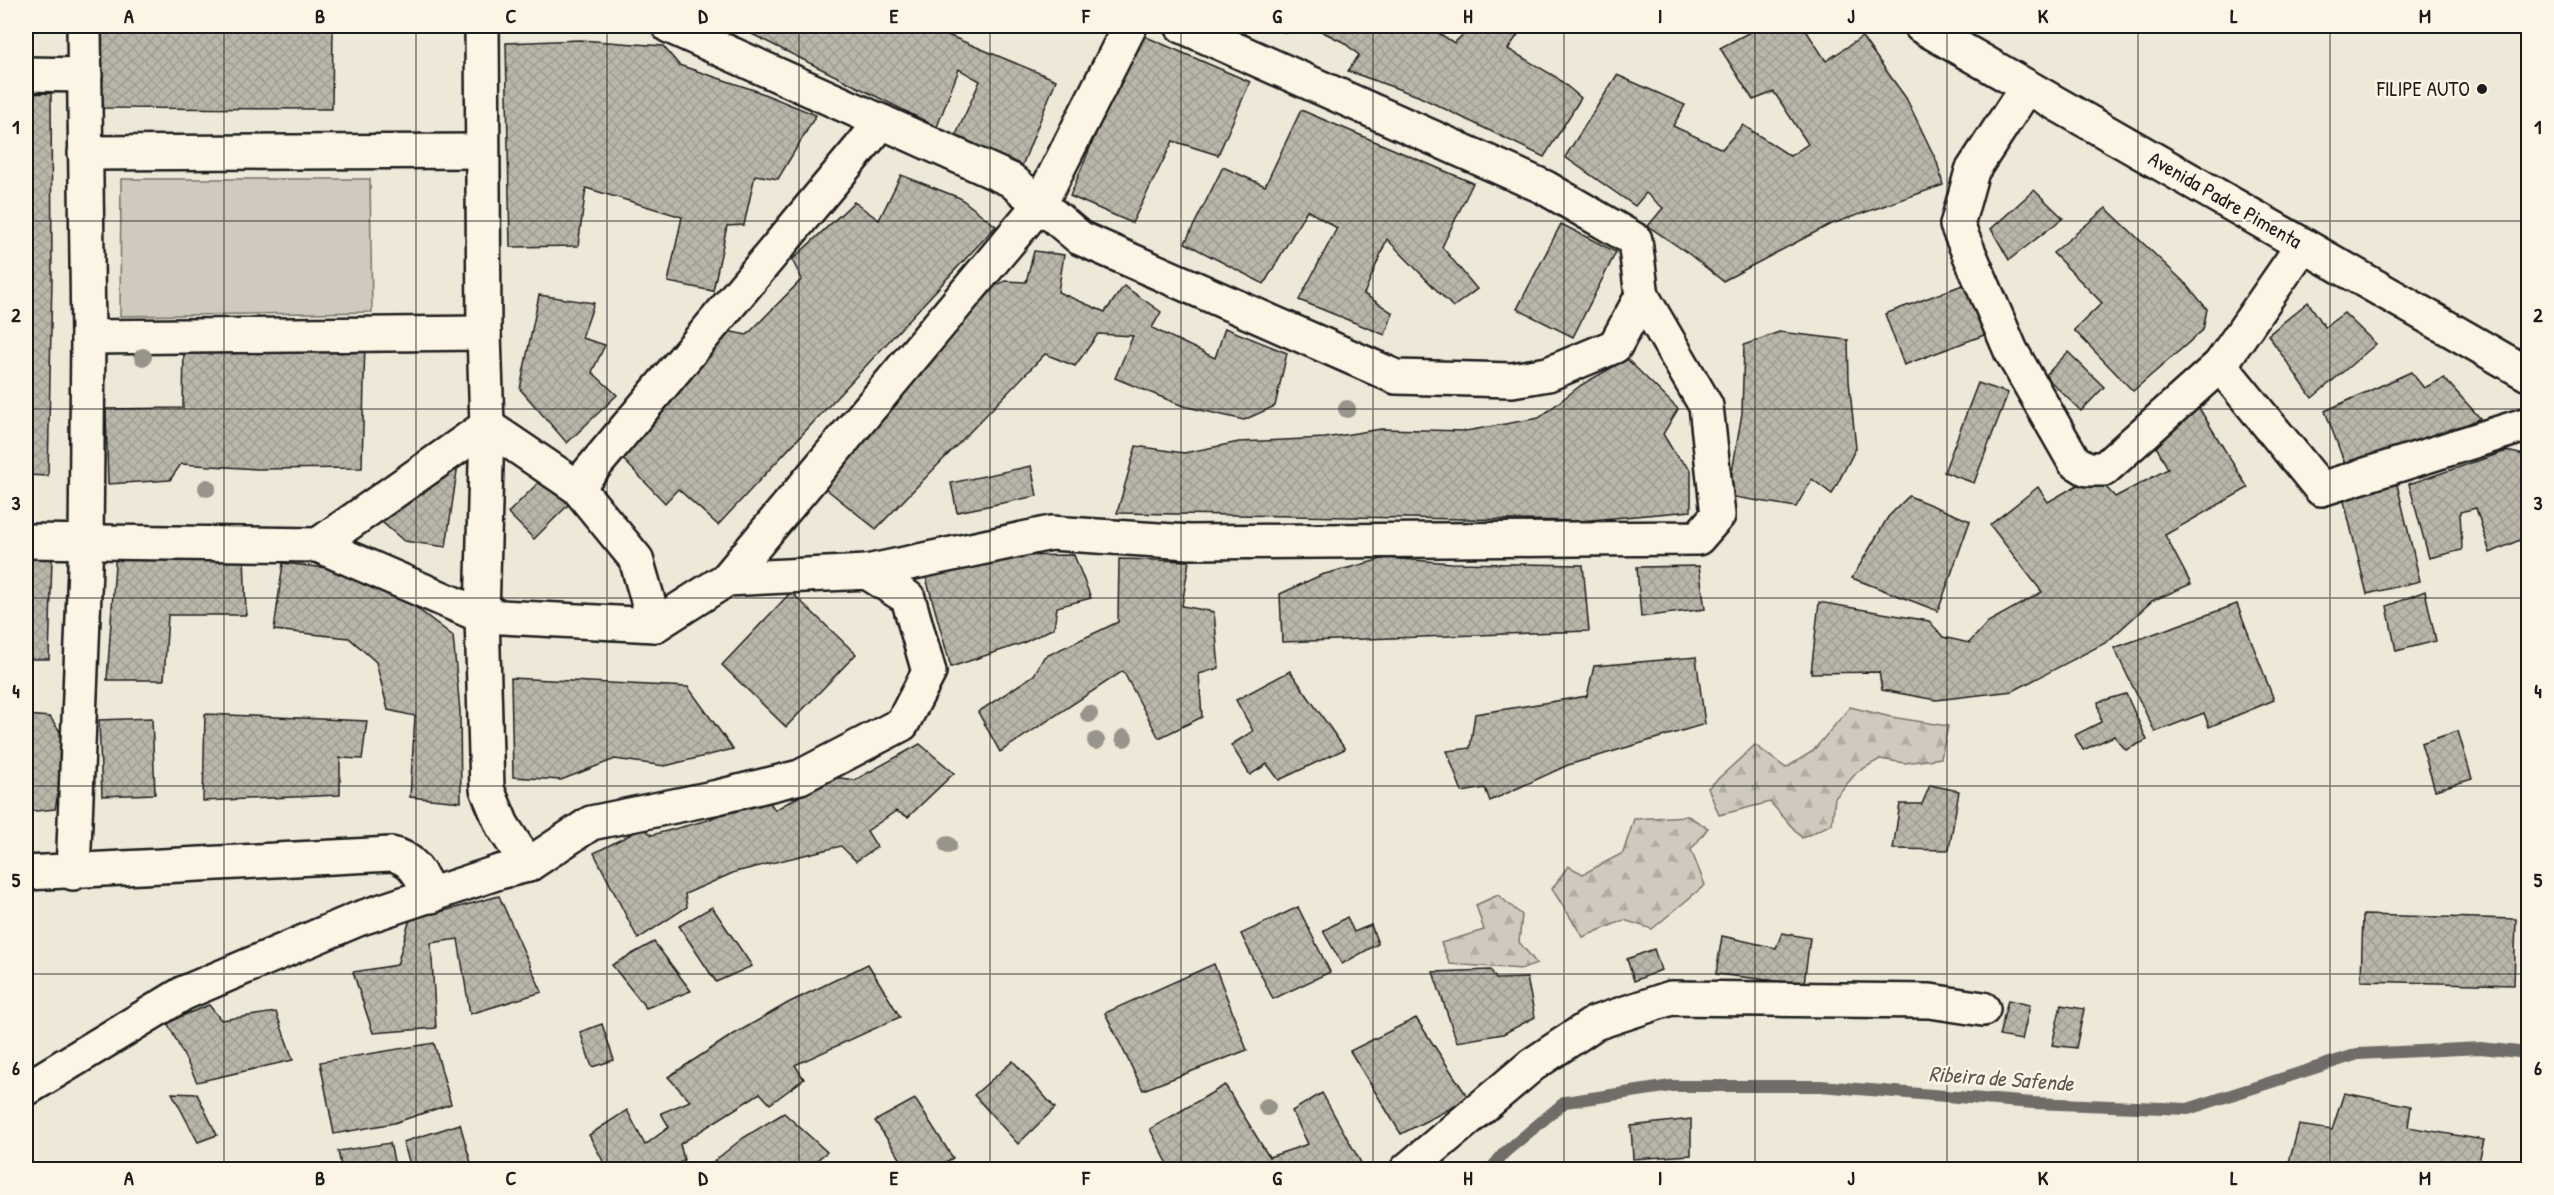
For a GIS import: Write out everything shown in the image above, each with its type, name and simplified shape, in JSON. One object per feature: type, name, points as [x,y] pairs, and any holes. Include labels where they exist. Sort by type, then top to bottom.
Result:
[{"type":"street","points":[[73,873],[86,541],[88,337],[84,26]]},
{"type":"street","points":[[482,26],[484,333],[487,426],[482,616],[486,789],[502,825],[528,866]]},
{"type":"street","points":[[669,26],[1011,180],[1080,238],[1396,376],[1512,380],[1548,374],[1615,346],[1642,296]]},
{"type":"street","points":[[26,541],[318,545],[482,616],[655,625],[727,579],[1040,204],[1130,26]]},
{"type":"street","points":[[727,579],[867,572],[1051,533],[1189,542],[1698,538],[1718,515],[1706,406],[1642,296],[1635,240],[1544,187],[1182,26]]},
{"type":"street","name":"Avenida Padre Pimenta","points":[[1920,26],[2529,374]]},
{"type":"street","points":[[26,74],[86,75]]},
{"type":"street","points":[[2027,87],[1972,171],[1957,225],[2011,351],[2074,461],[2087,469],[2104,469],[2220,365],[2303,244]]},
{"type":"street","points":[[577,487],[882,122]]},
{"type":"street","points":[[85,153],[482,151]]},
{"type":"street","points":[[88,337],[484,333]]},
{"type":"street","points":[[2220,365],[2320,489],[2529,424]]},
{"type":"street","points":[[487,426],[577,487],[636,559],[655,625]]},
{"type":"street","points":[[318,545],[487,426]]},
{"type":"street","points":[[26,1089],[184,993],[358,920],[499,872],[528,866],[591,823],[718,797],[800,777],[902,724],[929,672],[908,598],[867,572]]},
{"type":"street","points":[[26,873],[73,873],[391,854],[402,856],[412,863],[432,896]]},
{"type":"street","points":[[1407,1170],[1532,1065],[1595,1023],[1671,998],[1930,1001],[1983,1009]]},
{"type":"green space","points":[[121,179],[370,179],[372,312],[120,316]]},
{"type":"green space","points":[[1850,707],[1891,717],[1948,726],[1941,758],[1905,763],[1880,759],[1857,772],[1835,798],[1832,824],[1802,838],[1770,802],[1719,815],[1708,788],[1755,745],[1786,768],[1813,751]]},
{"type":"green space","points":[[1688,816],[1708,828],[1691,850],[1705,885],[1652,929],[1624,920],[1583,937],[1552,889],[1568,866],[1583,874],[1623,853],[1634,819]]},
{"type":"green space","points":[[1498,895],[1522,915],[1519,942],[1537,964],[1522,969],[1450,964],[1441,943],[1484,930],[1476,905]]},
{"type":"building","points":[[96,26],[333,26],[332,109],[96,108]]},
{"type":"building","points":[[736,26],[926,26],[1056,80],[1022,166],[955,137],[980,81],[959,69],[937,127]]},
{"type":"building","points":[[1268,26],[1293,26],[1287,33]]},
{"type":"building","points":[[1311,26],[1428,26],[1454,43],[1472,26],[1506,26],[1519,33],[1508,49],[1556,77],[1581,98],[1544,157],[1418,96],[1348,71],[1359,55],[1343,42]]},
{"type":"building","points":[[1761,26],[1803,26],[1826,61],[1862,37],[1906,98],[1937,162],[1943,185],[1829,225],[1723,281],[1648,226],[1663,208],[1646,193],[1635,206],[1565,157],[1617,75],[1685,105],[1673,126],[1722,149],[1743,125],[1790,156],[1808,144],[1774,92],[1753,100],[1720,48]]},
{"type":"building","points":[[1144,36],[1250,82],[1218,155],[1173,141],[1132,223],[1070,196],[1104,114]]},
{"type":"building","points":[[580,40],[663,46],[679,65],[754,90],[816,115],[778,179],[755,175],[744,225],[727,226],[713,291],[668,282],[682,217],[586,188],[578,246],[510,247],[506,43]]},
{"type":"building","points":[[51,93],[52,277],[48,476],[26,475],[26,94]]},
{"type":"building","points":[[1301,110],[1473,183],[1442,247],[1477,289],[1453,307],[1387,239],[1364,294],[1393,313],[1385,335],[1299,300],[1337,228],[1307,210],[1264,284],[1185,243],[1223,167],[1265,186]]},
{"type":"building","points":[[901,175],[960,198],[996,226],[718,525],[678,489],[665,503],[621,457],[667,406],[658,392],[727,331],[747,335],[802,279],[792,260],[854,202],[879,220]]},
{"type":"building","points":[[2034,190],[2063,218],[2009,260],[1991,229]]},
{"type":"building","points":[[2106,208],[2188,286],[2207,309],[2203,330],[2133,391],[2074,330],[2102,303],[2053,253]]},
{"type":"building","points":[[1561,224],[1616,252],[1573,337],[1517,309]]},
{"type":"building","points":[[1034,251],[1064,255],[1058,292],[1105,312],[1124,286],[1161,312],[1152,328],[1215,358],[1225,328],[1287,353],[1275,406],[1244,420],[1183,406],[1115,378],[1133,336],[1098,334],[1075,366],[1045,354],[876,529],[815,480],[988,289],[1005,281],[1026,282]]},
{"type":"building","points":[[1968,283],[1987,334],[1904,365],[1885,314]]},
{"type":"building","points":[[539,295],[594,303],[582,338],[605,345],[592,372],[617,395],[567,443],[520,389]]},
{"type":"building","points":[[2308,302],[2325,327],[2344,313],[2376,344],[2312,398],[2268,335]]},
{"type":"building","points":[[1779,332],[1848,340],[1849,381],[1856,448],[1832,494],[1812,479],[1796,507],[1728,496],[1742,413],[1744,345]]},
{"type":"building","points":[[365,339],[362,468],[257,469],[181,464],[170,480],[108,484],[106,409],[183,408],[184,346]]},
{"type":"building","points":[[2068,352],[2104,387],[2081,411],[2045,376]]},
{"type":"building","points":[[1627,359],[1678,409],[1663,434],[1675,454],[1691,470],[1691,511],[1580,521],[1117,513],[1136,446],[1184,453],[1239,442],[1325,438],[1381,429],[1466,431],[1539,418],[1581,385]]},
{"type":"building","points":[[2411,372],[2424,388],[2444,378],[2480,418],[2434,442],[2348,472],[2325,411]]},
{"type":"building","points":[[1978,383],[2008,393],[1974,483],[1944,472]]},
{"type":"building","points":[[2196,403],[2248,488],[2165,535],[2191,584],[2152,601],[2107,642],[2013,691],[1936,700],[1882,690],[1879,672],[1811,673],[1819,602],[1929,621],[1943,637],[1969,643],[1988,622],[2042,592],[1990,525],[2038,487],[2048,502],[2095,475],[2115,497],[2168,469],[2148,431]]},
{"type":"building","points":[[2507,451],[2528,456],[2528,509],[2522,539],[2490,553],[2476,508],[2460,512],[2462,550],[2429,558],[2409,484]]},
{"type":"building","points":[[458,464],[446,547],[404,541],[376,517]]},
{"type":"building","points":[[1031,466],[1037,496],[957,512],[951,483]]},
{"type":"building","points":[[543,478],[569,504],[534,539],[508,513]]},
{"type":"building","points":[[2396,480],[2420,581],[2367,594],[2342,493]]},
{"type":"building","points":[[1909,496],[1970,521],[1938,611],[1852,578],[1888,517]]},
{"type":"building","points":[[116,550],[244,554],[246,615],[168,615],[164,680],[107,680]]},
{"type":"building","points":[[1074,555],[1091,598],[1057,607],[1054,628],[1023,643],[951,667],[925,574],[1007,556]]},
{"type":"building","points":[[52,557],[49,659],[26,659],[26,558]]},
{"type":"building","points":[[1386,558],[1452,563],[1583,565],[1589,631],[1282,642],[1280,594],[1321,575]]},
{"type":"building","points":[[1119,559],[1189,561],[1182,606],[1214,612],[1219,668],[1199,674],[1202,717],[1159,738],[1123,671],[1000,752],[978,712],[1034,675],[1044,657],[1118,622]]},
{"type":"building","points":[[283,563],[371,573],[453,636],[460,711],[461,802],[410,797],[415,716],[388,710],[376,662],[349,638],[274,630]]},
{"type":"building","points":[[1699,566],[1705,609],[1641,617],[1637,567]]},
{"type":"building","points":[[2425,591],[2436,641],[2396,651],[2387,606]]},
{"type":"building","points":[[791,592],[856,654],[786,727],[722,665]]},
{"type":"building","points":[[2237,604],[2274,700],[2209,727],[2204,713],[2155,732],[2114,648]]},
{"type":"building","points":[[1696,657],[1705,724],[1568,765],[1490,801],[1485,788],[1462,792],[1447,751],[1470,748],[1475,714],[1587,696],[1594,666]]},
{"type":"building","points":[[1290,671],[1345,749],[1279,780],[1267,764],[1250,775],[1231,745],[1253,731],[1236,700]]},
{"type":"building","points":[[511,678],[688,687],[733,749],[665,766],[615,759],[561,780],[513,777]]},
{"type":"building","points":[[2126,694],[2147,740],[2126,750],[2114,736],[2083,750],[2075,735],[2101,722],[2098,702]]},
{"type":"building","points":[[205,714],[367,721],[362,759],[340,758],[340,795],[203,801]]},
{"type":"building","points":[[26,715],[50,717],[68,743],[55,809],[26,812]]},
{"type":"building","points":[[152,718],[155,794],[102,796],[99,720]]},
{"type":"building","points":[[2458,731],[2472,779],[2435,790],[2421,743]]},
{"type":"building","points":[[920,744],[954,773],[908,817],[896,811],[867,831],[877,847],[856,861],[841,846],[735,872],[685,894],[687,907],[638,939],[594,853],[643,828],[652,835],[708,820],[764,794],[775,810],[833,777],[855,780]]},
{"type":"building","points":[[1930,785],[1959,791],[1949,850],[1893,849],[1900,804],[1922,804]]},
{"type":"building","points":[[499,896],[542,992],[470,1014],[458,939],[431,943],[436,1028],[373,1033],[353,972],[397,965],[411,915],[444,911]]},
{"type":"building","points":[[712,907],[752,966],[716,982],[679,926]]},
{"type":"building","points":[[1298,907],[1330,972],[1273,999],[1241,934]]},
{"type":"building","points":[[2363,915],[2516,919],[2514,985],[2361,981]]},
{"type":"building","points":[[1347,917],[1354,932],[1371,925],[1378,944],[1342,964],[1323,931]]},
{"type":"building","points":[[1782,933],[1810,938],[1804,984],[1716,974],[1722,936],[1776,948]]},
{"type":"building","points":[[654,942],[691,991],[646,1008],[612,965]]},
{"type":"building","points":[[1654,949],[1661,970],[1634,981],[1627,959]]},
{"type":"building","points":[[868,964],[900,1017],[795,1065],[804,1079],[770,1104],[760,1093],[680,1144],[684,1160],[668,1170],[584,1170],[604,1163],[589,1135],[627,1110],[645,1145],[669,1127],[661,1113],[690,1101],[668,1077],[729,1037],[788,1003]]},
{"type":"building","points":[[1214,964],[1247,1050],[1143,1090],[1105,1013]]},
{"type":"building","points":[[1491,970],[1496,979],[1527,978],[1535,1017],[1503,1034],[1457,1042],[1433,972]]},
{"type":"building","points":[[2008,1000],[2030,1005],[2022,1040],[1999,1036]]},
{"type":"building","points":[[209,1005],[221,1020],[276,1012],[293,1060],[197,1082],[167,1022]]},
{"type":"building","points":[[2061,1005],[2084,1009],[2076,1048],[2052,1045]]},
{"type":"building","points":[[1416,1018],[1469,1099],[1401,1134],[1350,1051]]},
{"type":"building","points":[[602,1024],[614,1060],[592,1067],[580,1032]]},
{"type":"building","points":[[434,1043],[451,1104],[394,1123],[334,1134],[320,1062]]},
{"type":"building","points":[[1013,1061],[1055,1108],[1018,1144],[974,1095]]},
{"type":"building","points":[[1225,1085],[1269,1157],[1308,1144],[1292,1111],[1322,1093],[1365,1170],[1171,1170],[1150,1129]]},
{"type":"building","points":[[172,1093],[197,1094],[217,1135],[198,1142]]},
{"type":"building","points":[[2344,1093],[2411,1106],[2408,1127],[2484,1140],[2477,1170],[2287,1170],[2299,1125],[2332,1130]]},
{"type":"building","points":[[915,1099],[953,1158],[933,1170],[908,1170],[875,1121]]},
{"type":"building","points":[[784,1113],[827,1152],[804,1170],[703,1170],[743,1138]]},
{"type":"building","points":[[1691,1119],[1691,1155],[1633,1159],[1631,1126]]},
{"type":"building","points":[[460,1124],[473,1170],[412,1170],[403,1142]]},
{"type":"building","points":[[390,1143],[396,1170],[342,1170],[338,1151]]},
{"type":"waterway","name":"Ribeira de Safende","points":[[1490,1170],[1504,1153],[1565,1102],[1671,1086],[1820,1086],[2033,1103],[2188,1109],[2358,1054],[2481,1048],[2528,1053]]},
{"type":"place","name":"FILIPE AUTO","points":[[2482,89]]}]
